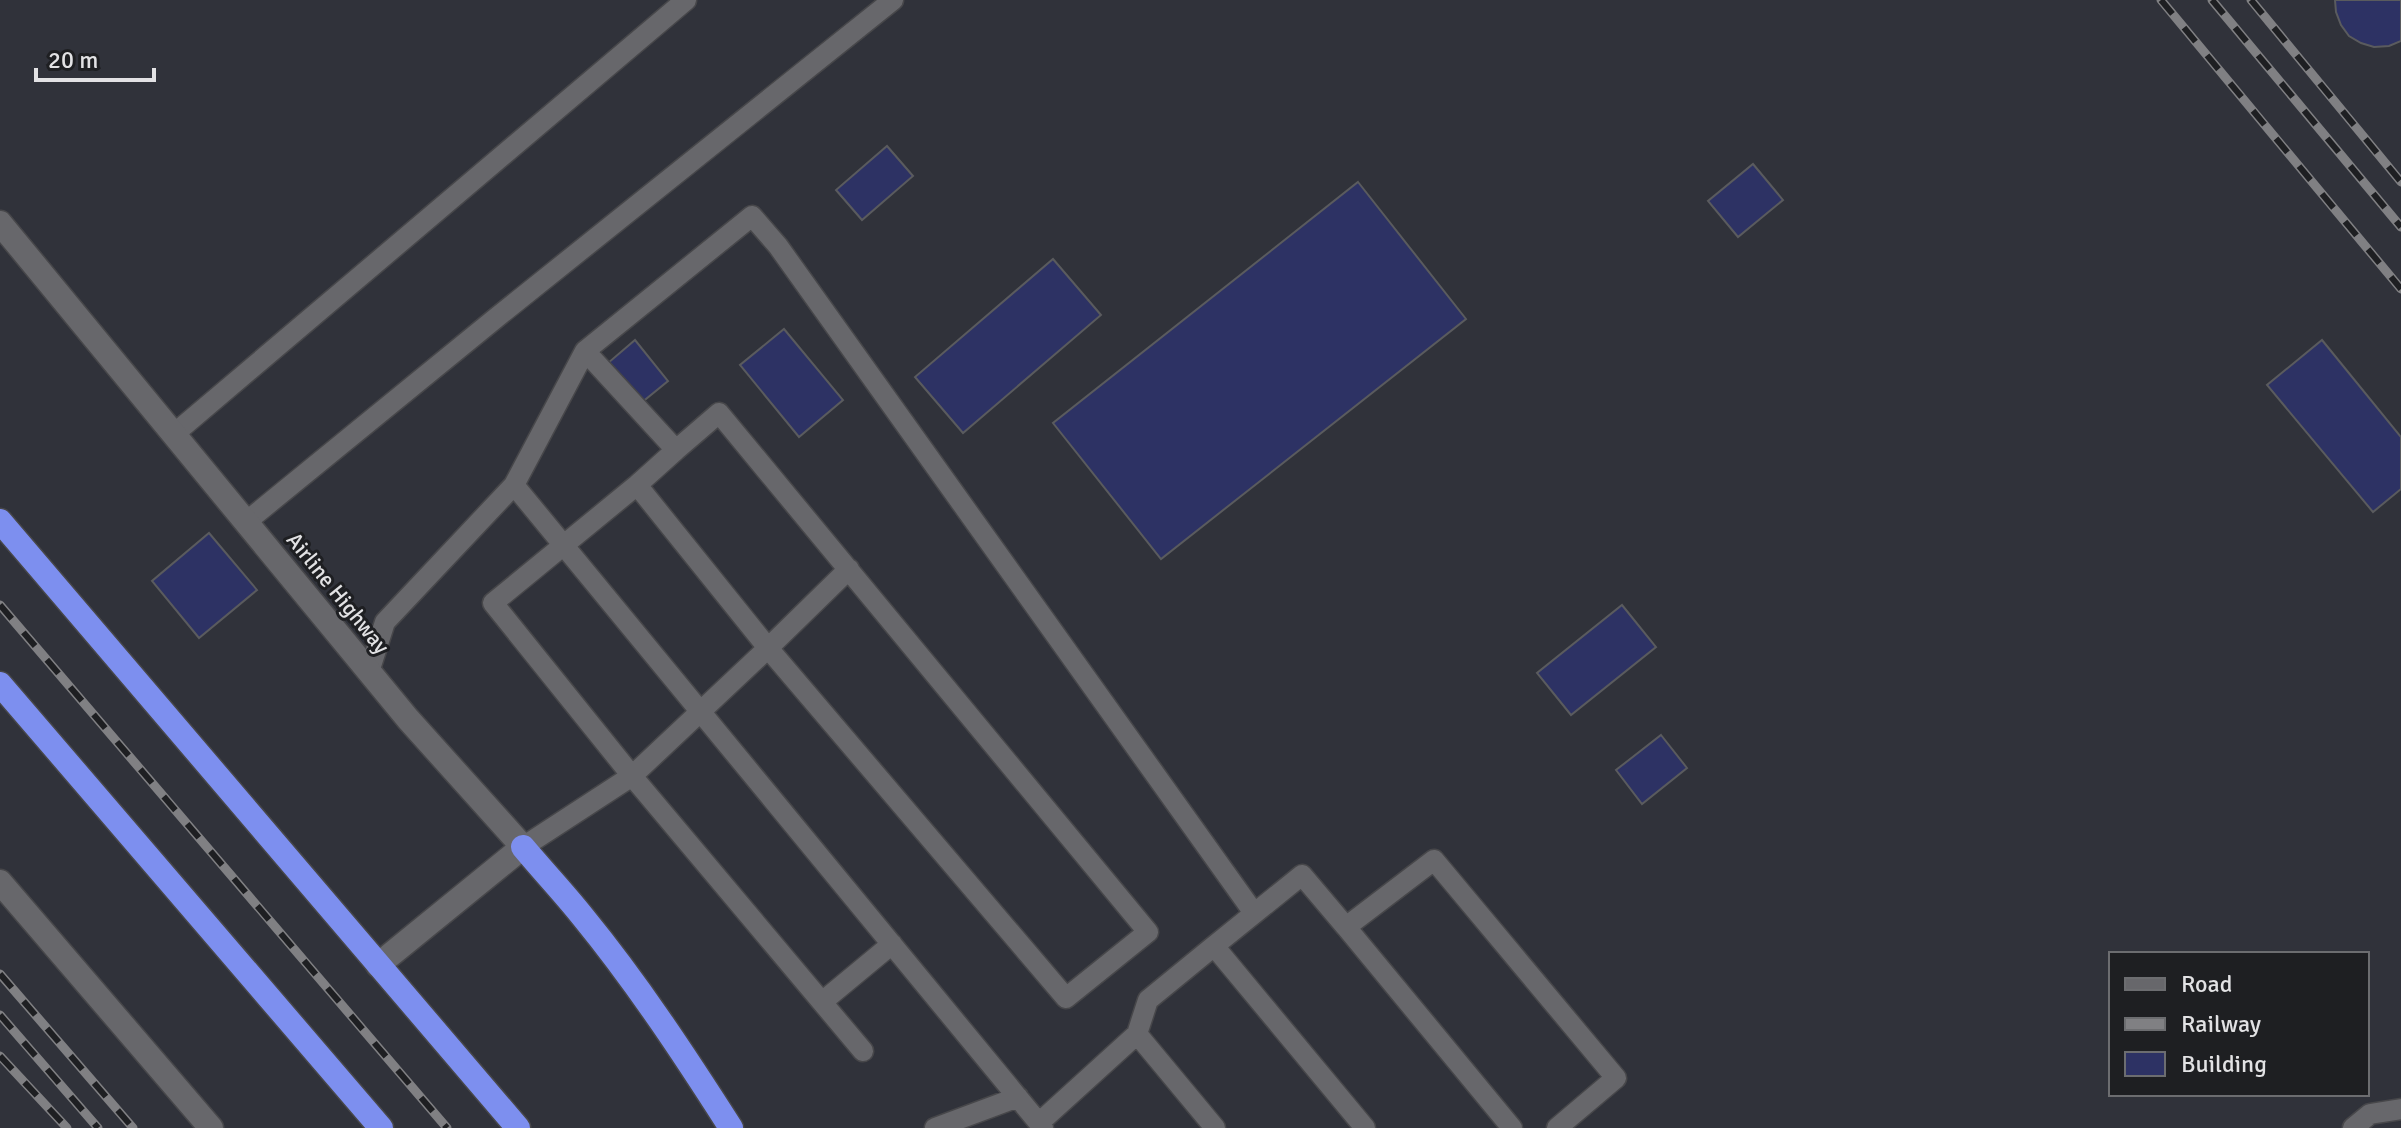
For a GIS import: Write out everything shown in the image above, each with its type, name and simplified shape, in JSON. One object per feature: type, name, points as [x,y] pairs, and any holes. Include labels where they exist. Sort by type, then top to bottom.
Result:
[{"type":"highway","points":[[0,521],[518,1128]]},
{"type":"highway","points":[[0,684],[381,1128]]},
{"type":"highway","points":[[523,847],[583,916],[627,974],[731,1128]]},
{"type":"street","name":"Airline Highway","points":[[0,223],[408,719],[523,847]]},
{"type":"street","points":[[378,965],[523,847]]},
{"type":"street","points":[[0,882],[211,1128]]},
{"type":"lane","points":[[174,434],[686,0]]},
{"type":"lane","points":[[246,522],[893,0]]},
{"type":"lane","points":[[369,672],[385,622],[514,485],[585,351],[752,216],[778,246],[1254,913]]},
{"type":"lane","points":[[585,351],[676,450]]},
{"type":"lane","points":[[637,485],[768,648],[1066,998],[1148,932],[719,413],[493,603],[632,776],[863,1051]]},
{"type":"lane","points":[[514,485],[1041,1125],[1137,1034],[1148,1000],[1302,875],[1512,1128]]},
{"type":"lane","points":[[523,847],[632,776],[849,569]]},
{"type":"lane","points":[[1346,927],[1434,860],[1616,1078],[1557,1128]]},
{"type":"lane","points":[[822,1002],[892,944]]},
{"type":"lane","points":[[1214,946],[1365,1128]]},
{"type":"lane","points":[[1137,1034],[1215,1128]]},
{"type":"lane","points":[[935,1128],[1018,1097]]},
{"type":"lane","points":[[2353,1128],[2370,1114],[2401,1109]]},
{"type":"shaded area","points":[[0,0],[2401,0],[2401,1128],[0,1128]]},
{"type":"building","points":[[2335,0],[2401,0],[2401,41],[2374,47],[2349,36],[2341,25]]},
{"type":"building","points":[[887,146],[913,176],[862,220],[836,190]]},
{"type":"building","points":[[1753,164],[1783,200],[1738,237],[1708,201]]},
{"type":"building","points":[[1358,182],[1466,319],[1161,559],[1053,423]]},
{"type":"building","points":[[1053,259],[1101,315],[963,433],[915,377]]},
{"type":"building","points":[[784,329],[843,400],[799,437],[740,365]]},
{"type":"building","points":[[635,340],[668,381],[641,403],[608,363]]},
{"type":"building","points":[[2322,340],[2401,437],[2401,489],[2373,512],[2267,385]]},
{"type":"building","points":[[209,533],[257,590],[199,638],[152,581]]},
{"type":"building","points":[[1622,605],[1656,647],[1571,715],[1537,673]]},
{"type":"building","points":[[1661,735],[1687,768],[1642,804],[1616,770]]},
{"type":"railway","points":[[2161,0],[2401,289]]},
{"type":"railway","points":[[2212,0],[2401,227]]},
{"type":"railway","points":[[2251,0],[2401,182]]},
{"type":"railway","points":[[0,605],[447,1128]]},
{"type":"railway","points":[[0,974],[133,1128]]},
{"type":"railway","points":[[0,1015],[98,1128]]},
{"type":"railway","points":[[0,1056],[67,1128]]}]
